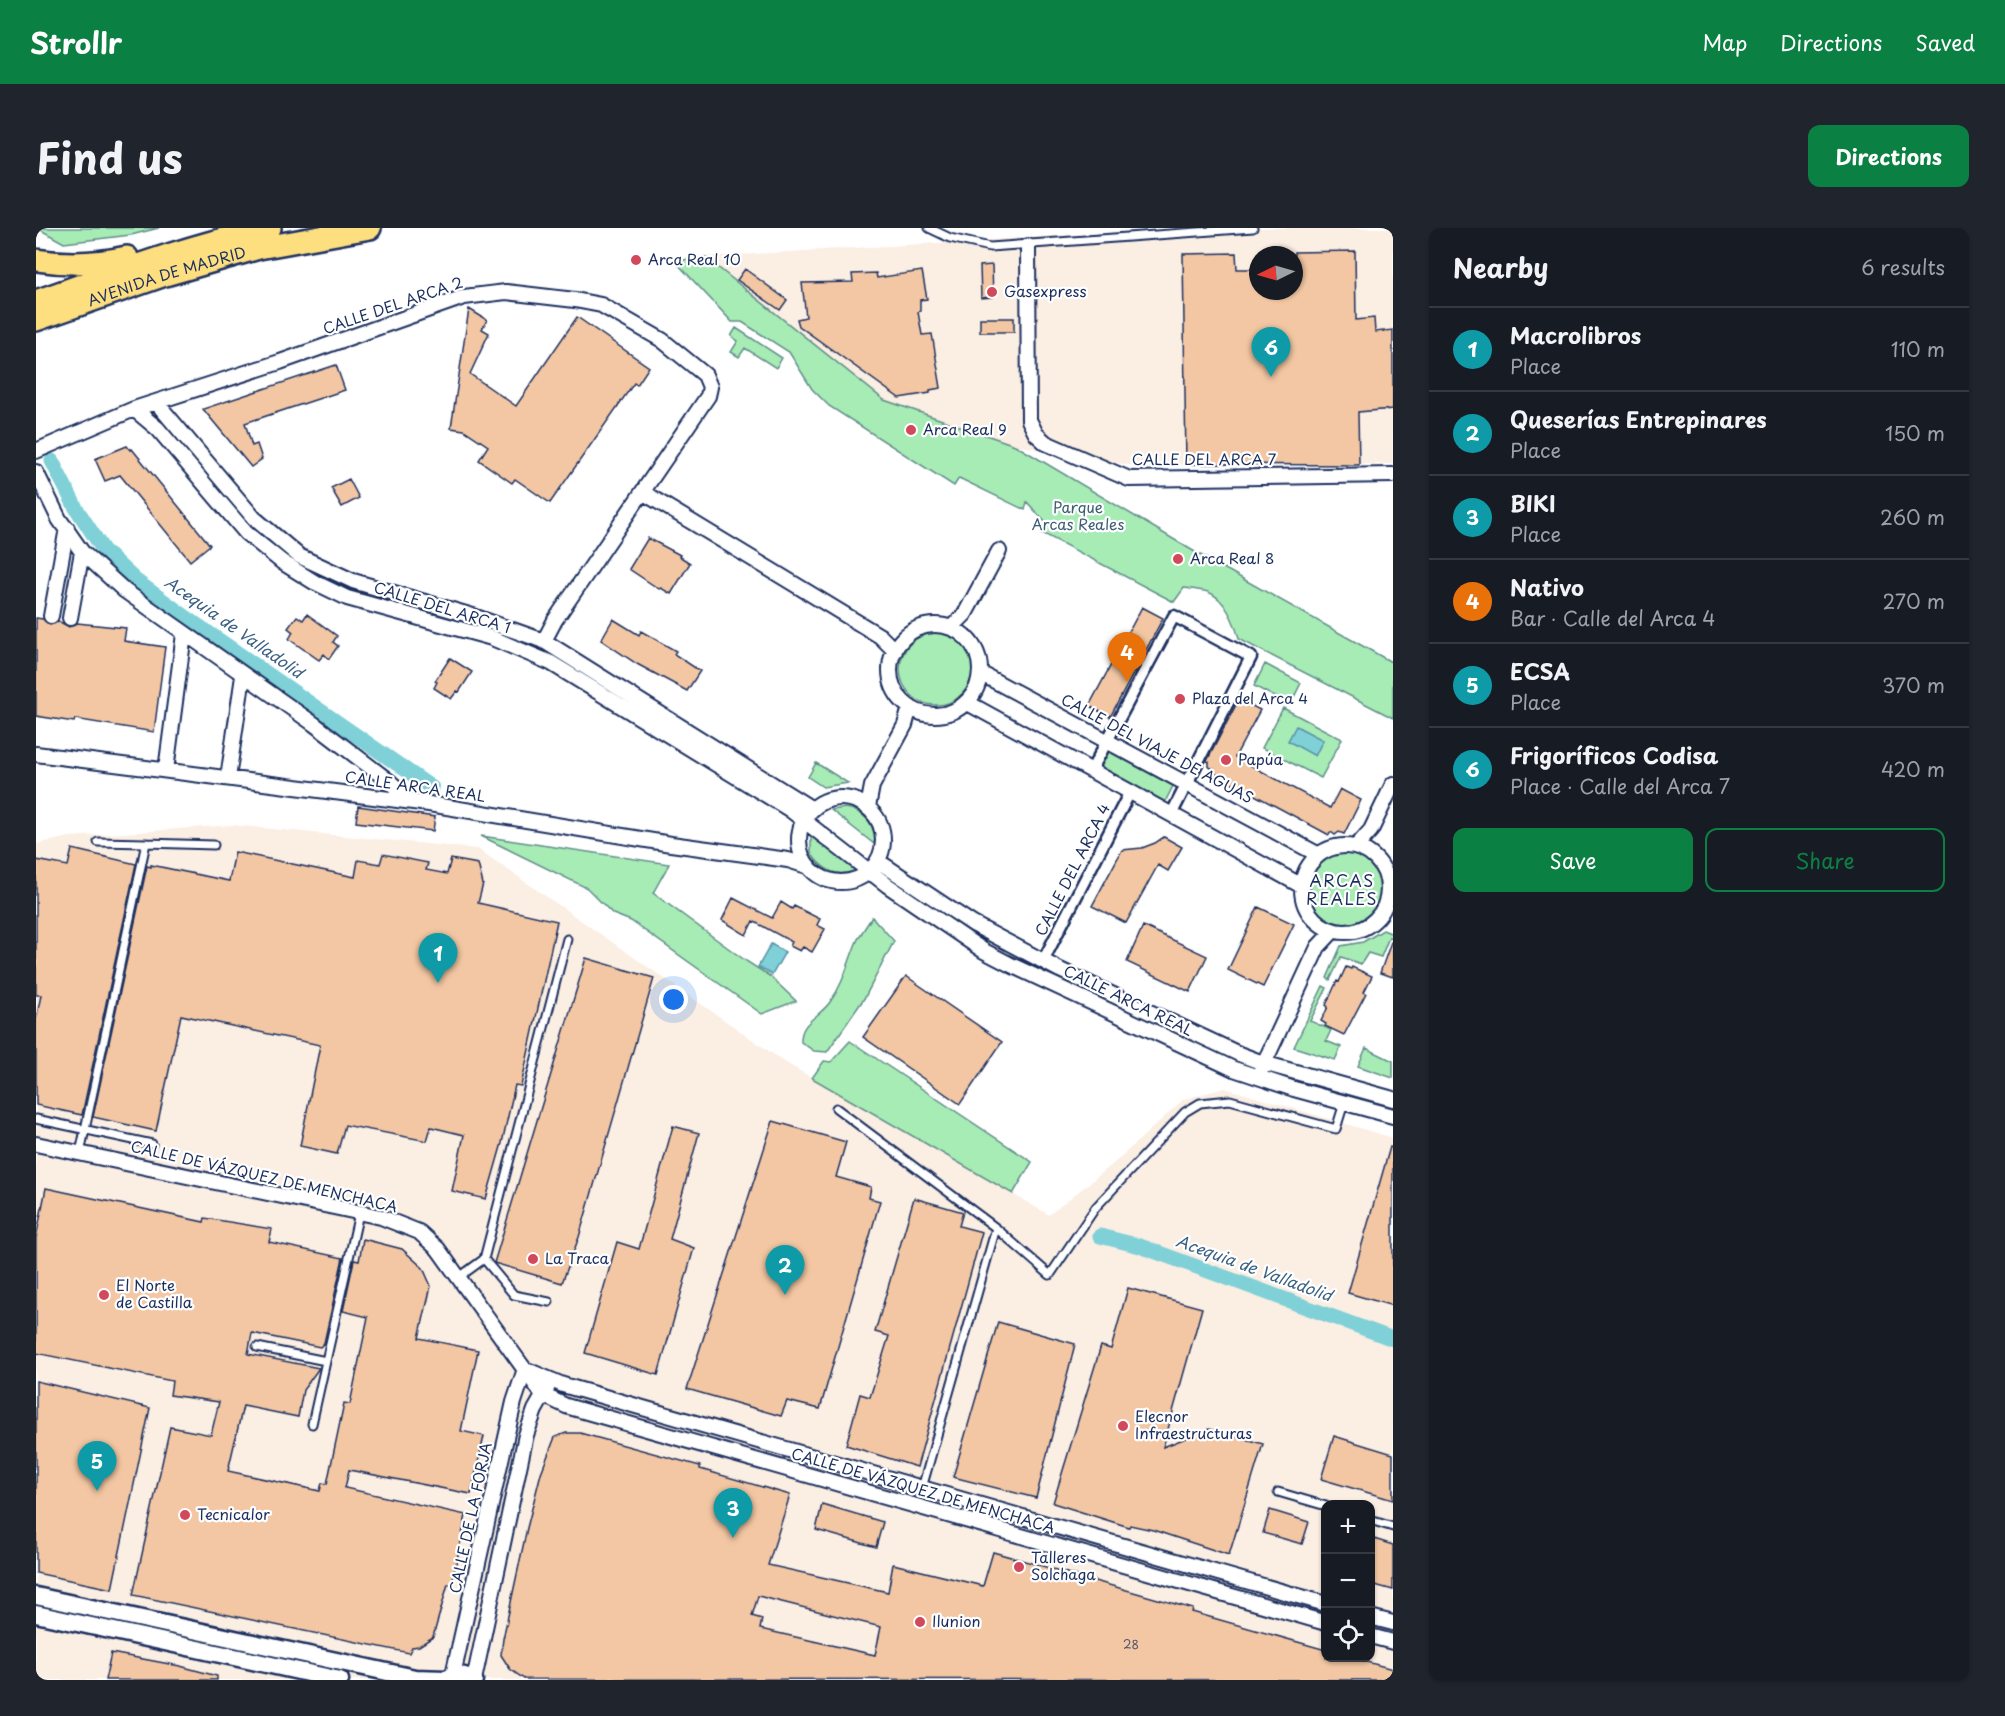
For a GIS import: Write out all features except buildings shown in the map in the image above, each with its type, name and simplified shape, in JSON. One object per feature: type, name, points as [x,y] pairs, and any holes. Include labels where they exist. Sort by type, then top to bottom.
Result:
[{"type":"main road","name":"AVENIDA DE MADRID","points":[[36,260],[76,264],[99,263],[128,257],[226,228]]},
{"type":"main road","name":"AVENIDA DE MADRID","points":[[36,301],[148,262],[270,228]]},
{"type":"main road","name":"AVENIDA DE MADRID","points":[[36,320],[162,276],[259,248],[370,228]]},
{"type":"street","name":"CALLE DEL ARCA 7","points":[[1028,246],[1029,420],[1036,434],[1046,443],[1129,479],[1393,475]]},
{"type":"street","name":"CALLE DEL ARCA 2","points":[[156,402],[280,362],[464,297],[507,292],[592,303],[608,309],[662,340],[705,375],[710,387],[708,396],[644,493],[555,620],[544,641]]},
{"type":"street","points":[[36,451],[134,409],[156,402]]},
{"type":"street","name":"CALLE DEL ARCA 1","points":[[156,402],[254,518],[300,556],[353,581],[544,641],[812,809]]},
{"type":"street","name":"CALLE DEL ARCA 1","points":[[134,409],[158,429],[246,533],[298,572],[347,598],[492,638],[551,663],[718,764],[804,821]]},
{"type":"street","points":[[36,472],[59,519],[82,552],[124,591],[314,724],[390,782],[411,801]]},
{"type":"street","points":[[644,493],[898,646]]},
{"type":"street","points":[[51,616],[67,528]]},
{"type":"street","points":[[957,631],[999,551]]},
{"type":"street","points":[[70,618],[82,552]]},
{"type":"street","points":[[1091,771],[1174,616],[1251,657],[1171,815]]},
{"type":"street","points":[[929,625],[957,631],[976,652],[980,673],[978,684],[966,702],[956,710],[945,714],[932,714],[915,709],[902,700],[892,681],[891,671],[898,646],[919,628],[929,625]]},
{"type":"street","points":[[166,770],[184,634]]},
{"type":"street","name":"CALLE DEL VIAJE DE AGUAS","points":[[980,673],[1318,855]]},
{"type":"street","points":[[228,778],[243,676]]},
{"type":"street","points":[[966,702],[1302,886]]},
{"type":"street","points":[[862,804],[915,709]]},
{"type":"street","name":"CALLE ARCA REAL","points":[[36,754],[411,801],[671,844],[798,860],[819,876],[834,882],[852,882],[874,866]]},
{"type":"street","points":[[1362,849],[1393,784]]},
{"type":"street","name":"CALLE DEL ARCA 4","points":[[1043,961],[1130,792]]},
{"type":"street","points":[[798,860],[800,830],[804,821],[812,809],[832,799],[862,804],[874,814],[882,830],[883,850],[874,866]]},
{"type":"street","name":"CALLE ARCA REAL","points":[[804,821],[874,866],[973,924],[1043,961],[1239,1054],[1263,1063],[1393,1099]]},
{"type":"street","points":[[1336,846],[1362,849],[1376,858],[1383,867],[1387,878],[1389,908],[1360,930],[1351,932],[1326,928],[1306,908],[1302,886],[1307,869],[1318,855],[1336,846]]},
{"type":"street","name":"CALLE ARCA REAL","points":[[874,866],[984,951],[1009,964],[1202,1055],[1258,1078],[1393,1116]]},
{"type":"street","points":[[1258,1078],[1326,928]]},
{"type":"street","name":"CALLE DE VÁZQUEZ DE MENCHACA","points":[[36,1144],[359,1213],[399,1223],[418,1232],[438,1250],[543,1395],[566,1406],[1321,1622]]},
{"type":"street","name":"CALLE DE VÁZQUEZ DE MENCHACA","points":[[525,1369],[552,1381],[1321,1603]]},
{"type":"street","name":"CALLE DE LA FORJA","points":[[448,1678],[514,1402],[525,1369]]},
{"type":"street","points":[[36,1596],[415,1678],[448,1678],[460,1674],[474,1680],[526,1435],[543,1395],[552,1381]]},
{"type":"street","points":[[36,1614],[340,1680]]},
{"type":"street","points":[[1375,1618],[1393,1623]]},
{"type":"street","points":[[1375,1637],[1393,1642]]},
{"type":"lane","points":[[929,228],[950,238],[990,247],[1253,228]]},
{"type":"lane","points":[[98,842],[214,844]]},
{"type":"lane","points":[[80,1153],[146,843]]},
{"type":"lane","points":[[458,1278],[484,1259],[567,939]]},
{"type":"lane","points":[[836,1108],[996,1228],[1050,1275],[1096,1207],[1185,1112],[1200,1103],[1230,1100],[1336,1129],[1344,1103]]},
{"type":"lane","points":[[36,1119],[152,1144]]},
{"type":"lane","points":[[312,1424],[359,1213]]},
{"type":"lane","points":[[922,1488],[996,1228]]},
{"type":"lane","points":[[484,1259],[514,1295],[549,1302]]},
{"type":"lane","points":[[257,1347],[326,1361]]},
{"type":"lane","points":[[1278,1492],[1321,1505]]},
{"type":"lane","points":[[1375,1521],[1393,1527]]},
{"type":"shaded area","points":[[1190,228],[1393,228],[1393,464],[1130,465],[1015,445],[884,400],[705,257]]},
{"type":"shaded area","points":[[232,825],[478,849],[786,1063],[1049,1215],[1113,1164],[1184,1099],[1225,1088],[1393,1138],[1393,1680],[36,1680],[36,844],[70,837]]},
{"type":"green space","points":[[37,228],[159,228],[131,235],[64,243]]},
{"type":"green space","name":"Parque Arcas Reales","points":[[705,257],[884,400],[1015,445],[1195,552],[1393,663],[1393,718],[1239,639],[1228,612],[1214,595],[1205,591],[1184,588],[1174,602],[1042,533],[1046,523],[1027,502],[1025,510],[959,478],[954,486],[829,406],[812,389],[789,352],[742,322],[732,322],[675,261]]},
{"type":"green space","points":[[736,328],[782,358],[776,368],[745,348],[739,357],[731,352],[738,341],[731,336]]},
{"type":"green space","points":[[936,633],[950,636],[962,643],[969,655],[972,669],[969,683],[962,695],[950,702],[936,705],[922,702],[910,695],[903,683],[900,669],[903,655],[910,643],[922,636]]},
{"type":"green space","points":[[1265,664],[1301,683],[1290,705],[1254,686]]},
{"type":"green space","points":[[1283,708],[1342,739],[1321,778],[1262,748]]},
{"type":"green space","points":[[1108,751],[1173,786],[1165,802],[1100,767]]},
{"type":"green space","points":[[816,763],[848,783],[823,787],[808,777]]},
{"type":"green space","points":[[846,808],[858,812],[868,820],[874,831],[874,844],[831,810]]},
{"type":"green space","points":[[811,835],[857,869],[837,873],[825,868],[811,853]]},
{"type":"green space","points":[[481,836],[669,864],[653,893],[771,977],[796,1001],[762,1014],[631,921],[613,914],[587,888]]},
{"type":"green space","points":[[1338,854],[1352,854],[1365,860],[1374,869],[1380,882],[1378,902],[1370,914],[1352,924],[1338,924],[1325,918],[1316,909],[1310,896],[1310,882],[1316,869],[1325,860]]},
{"type":"green space","points":[[872,917],[894,941],[865,997],[827,1052],[814,1051],[801,1042],[804,1029],[835,995],[857,941]]},
{"type":"green space","points":[[1383,930],[1393,934],[1393,938],[1389,937],[1381,957],[1368,953],[1361,964],[1341,957],[1330,980],[1327,978],[1341,946],[1363,942]]},
{"type":"green space","points":[[1323,986],[1327,988],[1310,1021],[1331,1030],[1326,1041],[1341,1047],[1335,1060],[1294,1047]]},
{"type":"green space","points":[[850,1041],[1032,1162],[1013,1194],[812,1078],[824,1061],[831,1062]]},
{"type":"green space","points":[[1366,1048],[1393,1061],[1393,1078],[1358,1066]]},
{"type":"water","points":[[1296,726],[1323,740],[1315,756],[1288,741]]},
{"type":"water","points":[[771,944],[785,952],[772,975],[758,967]]},
{"type":"waterway","name":"Acequia de Valladolid","points":[[52,461],[76,508],[104,551],[135,580],[432,788]]},
{"type":"waterway","name":"Acequia de Valladolid","points":[[1100,1236],[1140,1246],[1393,1339]]},
{"type":"place","name":"Arca Real 10","points":[[636,260]]},
{"type":"place","name":"Gasexpress","points":[[992,292]]},
{"type":"place","name":"Frigoríficos Codisa","points":[[1271,377]]},
{"type":"place","name":"Arca Real 9","points":[[911,430]]},
{"type":"place","name":"Arca Real 8","points":[[1178,559]]},
{"type":"place","name":"Nativo","points":[[1127,682]]},
{"type":"place","name":"Plaza del Arca 4","points":[[1180,699]]},
{"type":"place","name":"Papúa","points":[[1226,760]]},
{"type":"place","name":"Macrolibros","points":[[438,983]]},
{"type":"place","name":"La Traca","points":[[533,1259]]},
{"type":"place","name":"El Norte de Castilla","points":[[104,1295]]},
{"type":"place","name":"Queserías Entrepinares","points":[[785,1295]]},
{"type":"place","name":"Elecnor Infraestructuras","points":[[1123,1426]]},
{"type":"place","name":"ECSA","points":[[97,1491]]},
{"type":"place","name":"Tecnicalor","points":[[185,1515]]},
{"type":"place","name":"BIKI","points":[[733,1538]]},
{"type":"place","name":"Talleres Solchaga","points":[[1019,1567]]},
{"type":"place","name":"Ilunion","points":[[920,1622]]},
{"type":"district","name":"ARCAS REALES","points":[[1342,890]]}]
